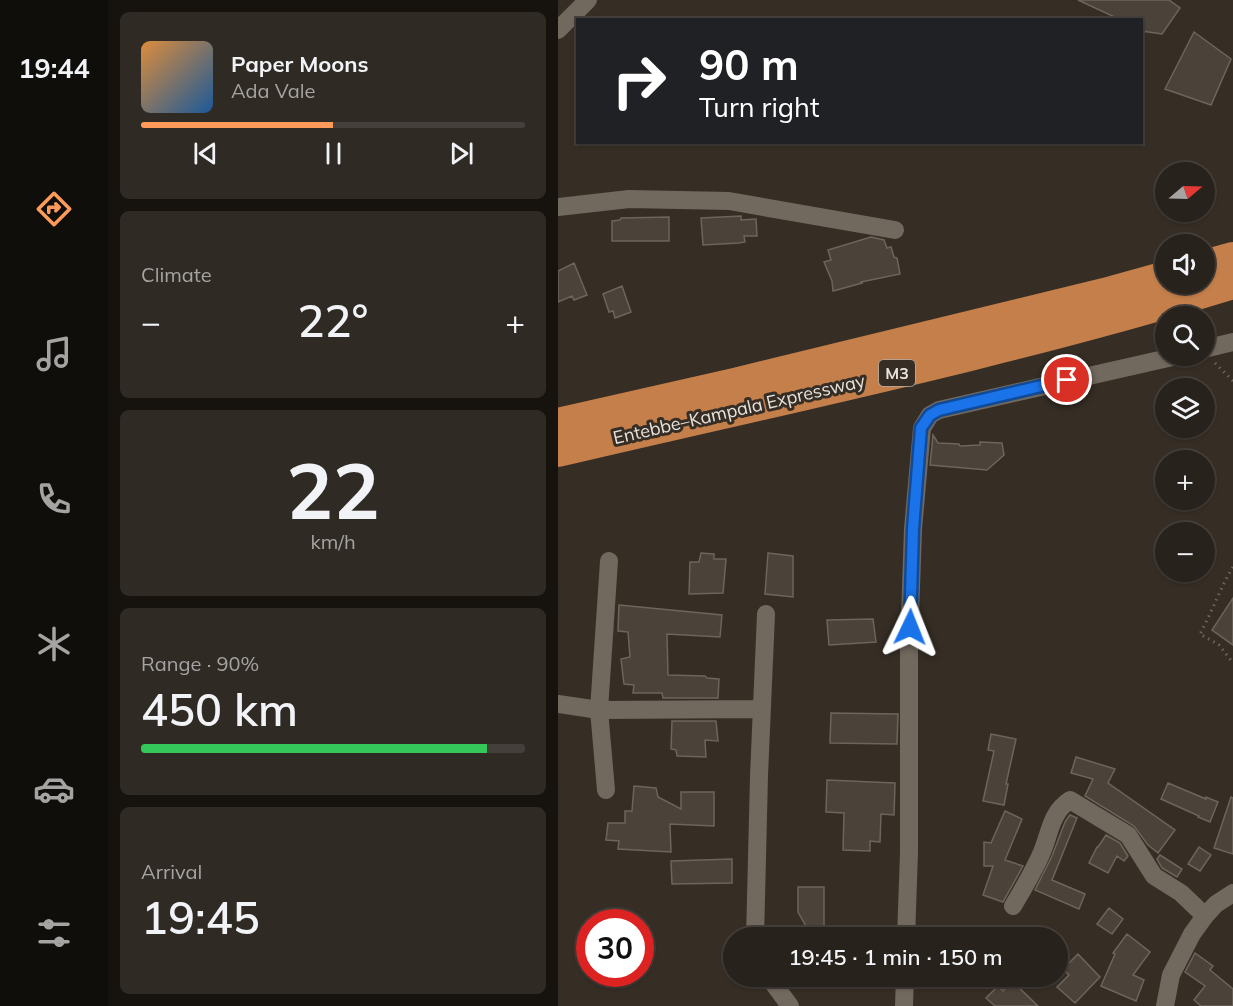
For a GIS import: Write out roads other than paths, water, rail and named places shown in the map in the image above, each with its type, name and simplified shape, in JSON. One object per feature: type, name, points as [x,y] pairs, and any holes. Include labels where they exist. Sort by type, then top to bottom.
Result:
[{"type":"highway","points":[[1215,263],[1233,258]]},
{"type":"highway","name":"Entebbe–Kampala Expressway","points":[[558,424],[757,379],[1155,280]]},
{"type":"highway","name":"Entebbe–Kampala Expressway","points":[[558,451],[918,368],[1166,303],[1233,283]]},
{"type":"street","points":[[558,30],[588,0]]},
{"type":"street","points":[[558,207],[629,199],[729,201],[895,230]]},
{"type":"street","points":[[1215,351],[1233,342]]},
{"type":"street","points":[[906,927],[909,853],[909,646],[913,529],[921,428],[930,415],[939,410],[1155,361]]},
{"type":"street","points":[[606,790],[599,710],[609,561]]},
{"type":"street","points":[[755,927],[766,614]]},
{"type":"street","points":[[558,704],[599,710],[762,710]]},
{"type":"street","points":[[1013,906],[1042,853],[1061,806],[1070,800],[1128,835],[1154,876],[1181,893],[1205,916]]},
{"type":"street","points":[[1165,1006],[1171,975],[1192,934],[1216,904],[1233,893]]},
{"type":"street","points":[[776,987],[790,1006]]},
{"type":"street","points":[[904,1006],[905,987]]}]
